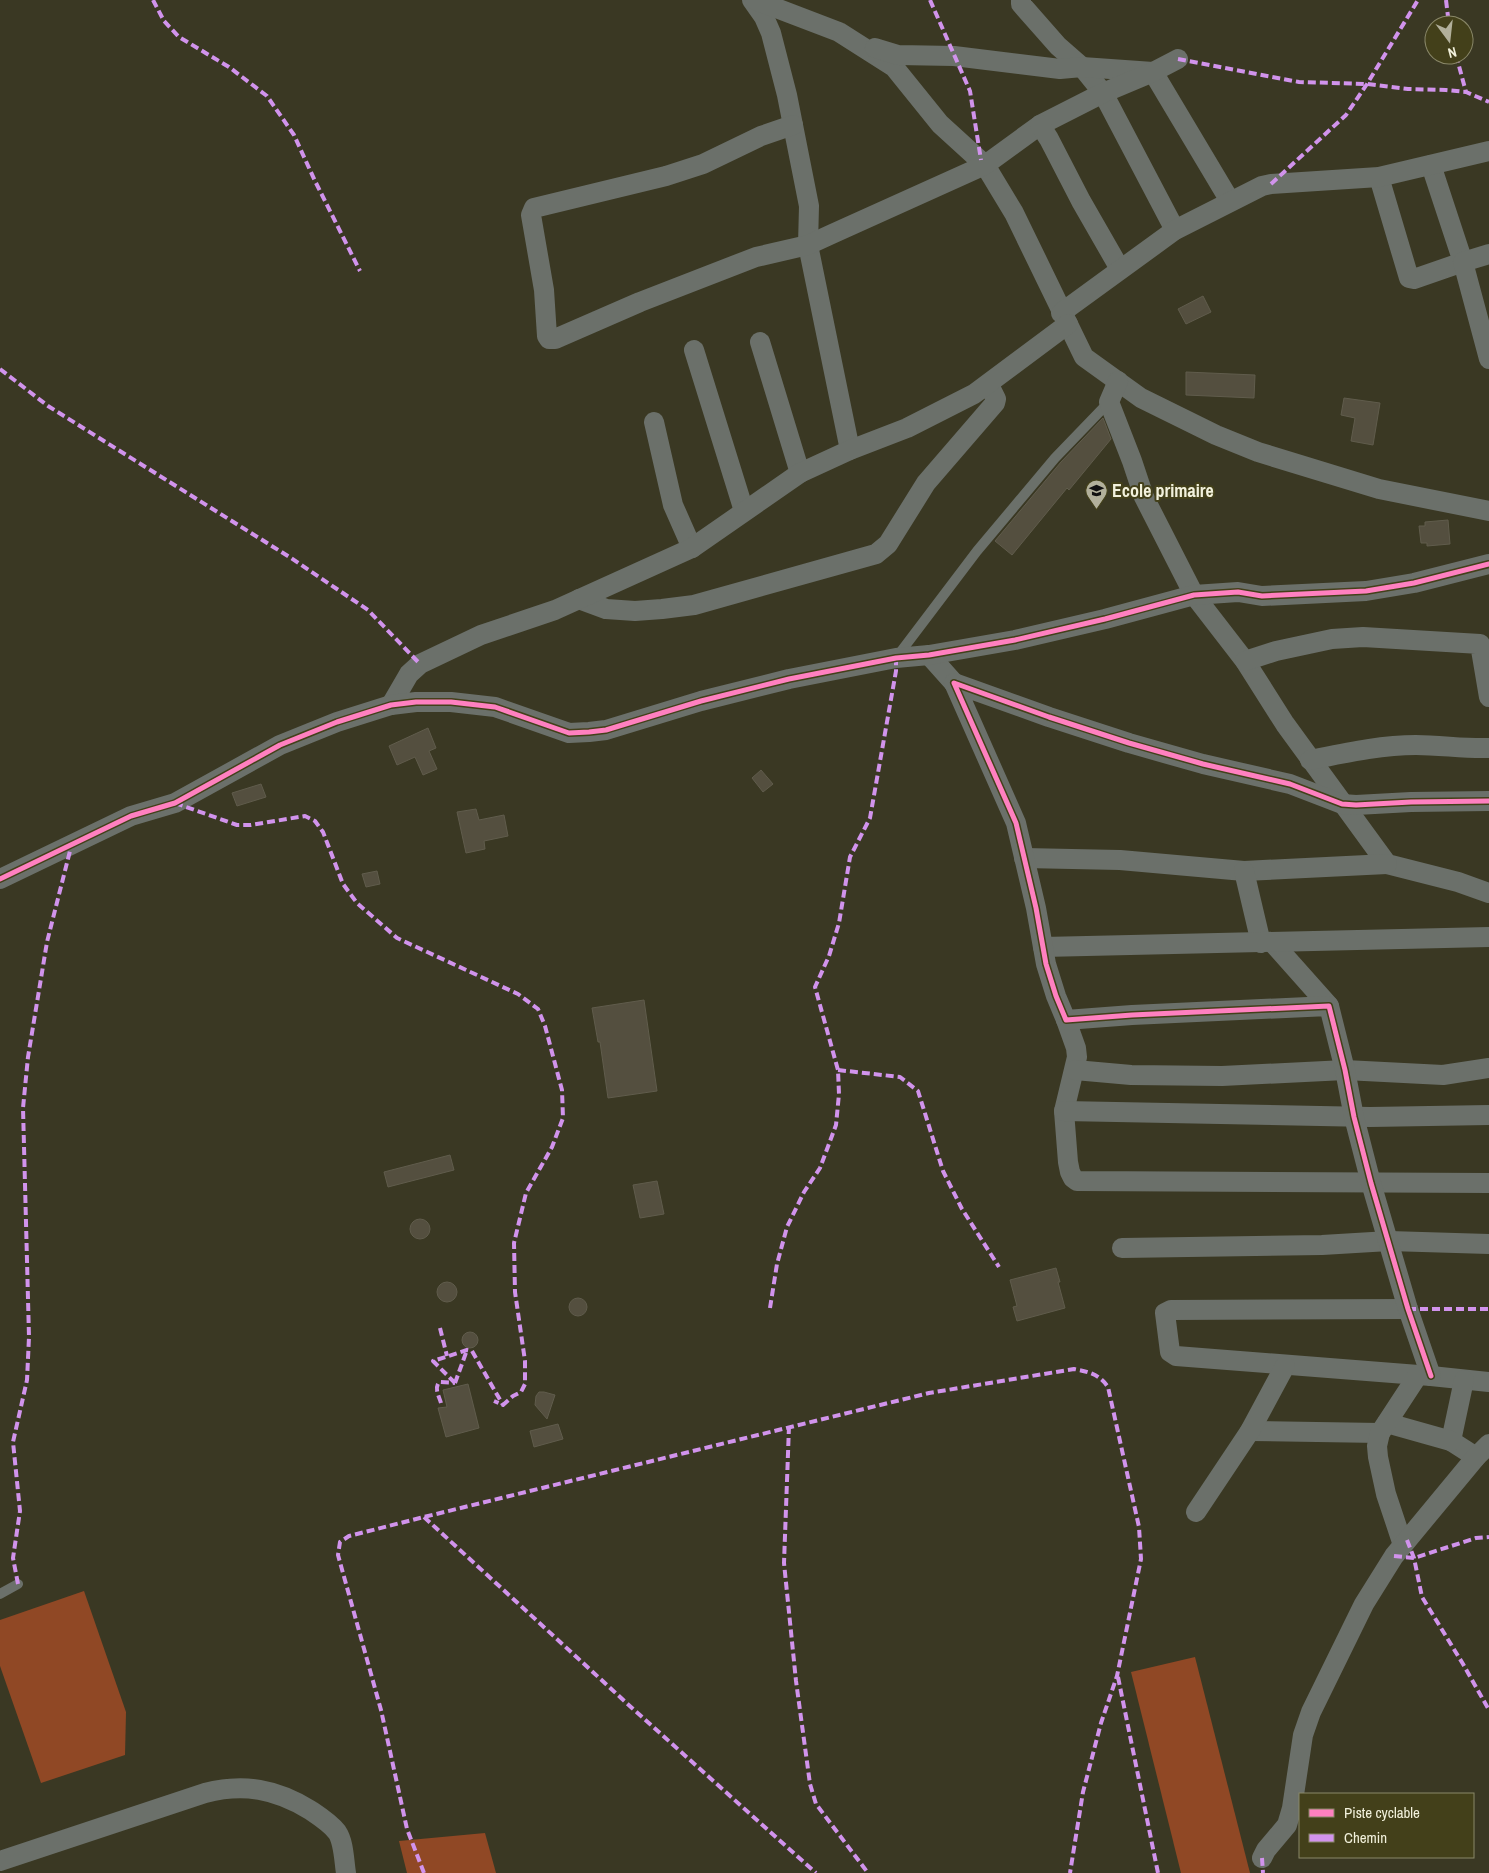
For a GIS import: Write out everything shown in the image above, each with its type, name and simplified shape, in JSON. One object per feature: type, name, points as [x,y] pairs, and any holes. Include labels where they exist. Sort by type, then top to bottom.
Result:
[{"type":"street","points":[[754,0],[839,32],[894,67],[940,124],[985,165],[1014,214],[1084,357],[1141,398],[1216,435],[1258,452],[1379,488],[1489,511]]},
{"type":"street","points":[[754,0],[771,33],[793,125],[809,206],[808,244],[850,450]]},
{"type":"street","points":[[1021,0],[1022,4],[1058,46],[1082,67],[1103,94],[1174,230]]},
{"type":"street","points":[[858,44],[898,54],[954,56],[1060,69],[1082,67],[1153,72]]},
{"type":"street","points":[[793,125],[761,136],[703,164],[675,173],[534,208],[531,215],[544,290],[547,336],[555,339],[640,302],[756,257],[808,244],[985,165],[1040,125],[1178,59]]},
{"type":"street","points":[[1153,72],[1230,201]]},
{"type":"street","points":[[1040,125],[1120,269]]},
{"type":"street","points":[[391,705],[409,674],[420,664],[481,636],[555,610],[692,548],[800,473],[850,450],[907,428],[989,385],[1120,269],[1174,230],[1230,201],[1262,186],[1271,184],[1379,177],[1489,151]]},
{"type":"street","points":[[1432,165],[1487,346]]},
{"type":"street","points":[[1379,177],[1409,278],[1414,280],[1489,254]]},
{"type":"street","points":[[760,342],[800,473]]},
{"type":"street","points":[[694,350],[744,511]]},
{"type":"street","points":[[1118,380],[1109,402],[1144,497],[1194,595],[1245,661],[1310,760],[1387,864]]},
{"type":"street","points":[[579,599],[606,609],[662,609],[694,605],[876,554],[888,544],[926,483],[995,403],[996,399],[989,385]]},
{"type":"street","points":[[654,422],[673,505],[692,548]]},
{"type":"street","points":[[0,879],[131,816],[175,803],[280,745],[337,722],[391,705],[416,702],[450,702],[495,707],[569,733],[606,730],[751,688],[896,658],[929,656],[1015,640],[1106,619],[1194,595],[1238,592],[1262,596],[1366,591],[1414,583],[1489,564]]},
{"type":"street","points":[[1245,661],[1276,651],[1332,639],[1363,637],[1484,644],[1489,697]]},
{"type":"street","points":[[929,656],[954,683],[1016,823],[1043,947],[1056,996],[1076,1048],[1075,1070],[1064,1111],[1068,1162],[1073,1178],[1077,1181],[1489,1183]]},
{"type":"street","points":[[954,683],[1049,718],[1129,743],[1203,764],[1290,784],[1342,804],[1489,801]]},
{"type":"street","points":[[1310,760],[1349,752],[1406,746],[1489,748]]},
{"type":"street","points":[[1024,858],[1120,860],[1244,872],[1387,864],[1458,882],[1489,893]]},
{"type":"street","points":[[1244,872],[1266,942],[1329,1006],[1345,1070],[1354,1117],[1371,1183],[1408,1309],[1424,1376]]},
{"type":"street","points":[[1043,947],[1489,937]]},
{"type":"street","points":[[1066,1020],[1132,1014],[1329,1006]]},
{"type":"street","points":[[1075,1070],[1131,1075],[1222,1076],[1345,1070],[1435,1075],[1489,1068]]},
{"type":"street","points":[[1064,1111],[1354,1117],[1489,1116]]},
{"type":"street","points":[[1122,1248],[1322,1245],[1389,1241],[1489,1244]]},
{"type":"street","points":[[1408,1309],[1171,1310],[1165,1313],[1172,1355],[1489,1382]]},
{"type":"street","points":[[1196,1512],[1250,1431],[1285,1366]]},
{"type":"street","points":[[1403,1545],[1382,1481],[1378,1446],[1384,1428],[1424,1376]]},
{"type":"street","points":[[1451,1441],[1464,1380]]},
{"type":"street","points":[[1250,1431],[1384,1428],[1451,1441],[1482,1450],[1403,1545],[1364,1604],[1311,1712],[1303,1735],[1292,1808],[1287,1825],[1266,1850],[1262,1858]]},
{"type":"street","points":[[0,1861],[225,1787],[276,1792],[298,1802],[319,1816],[337,1833],[342,1847],[346,1873]]},
{"type":"lane","points":[[896,658],[966,565],[1055,458],[1109,402]]},
{"type":"lane","points":[[0,1594],[18,1584]]},
{"type":"shaded area","points":[[84,1591],[126,1712],[125,1755],[41,1783],[0,1666],[0,1620]]},
{"type":"shaded area","points":[[1195,1657],[1250,1873],[1181,1873],[1131,1672]]},
{"type":"shaded area","points":[[485,1833],[496,1873],[407,1873],[399,1841]]},
{"type":"building","points":[[1203,296],[1211,312],[1186,324],[1178,309]]},
{"type":"building","points":[[1186,372],[1255,375],[1254,398],[1186,395]]},
{"type":"building","points":[[1344,398],[1380,403],[1373,445],[1351,441],[1355,418],[1341,415]]},
{"type":"building","points":[[1103,418],[1111,439],[1069,490],[1067,488],[1012,555],[995,541],[1061,462]]},
{"type":"building","points":[[1448,520],[1450,544],[1427,546],[1427,543],[1421,543],[1419,526],[1425,526],[1425,522]]},
{"type":"building","points":[[428,728],[436,748],[429,751],[437,769],[423,775],[415,757],[397,765],[389,746]]},
{"type":"building","points":[[761,770],[773,784],[763,792],[752,778]]},
{"type":"building","points":[[261,784],[266,797],[237,806],[232,793]]},
{"type":"building","points":[[476,809],[479,820],[504,815],[508,836],[484,841],[485,849],[466,853],[457,812]]},
{"type":"building","points":[[377,871],[380,884],[366,887],[362,874]]},
{"type":"building","points":[[644,1000],[657,1091],[608,1098],[600,1042],[598,1042],[592,1008]]},
{"type":"building","points":[[450,1155],[454,1170],[388,1187],[384,1172]]},
{"type":"building","points":[[657,1181],[664,1214],[640,1218],[633,1185]]},
{"type":"building","points":[[416,1219],[424,1219],[430,1225],[430,1233],[424,1239],[416,1239],[410,1233],[410,1225]]},
{"type":"building","points":[[1056,1268],[1065,1308],[1017,1321],[1013,1307],[1017,1306],[1010,1280]]},
{"type":"building","points":[[443,1282],[451,1282],[457,1288],[457,1296],[451,1302],[443,1302],[437,1296],[437,1288]]},
{"type":"building","points":[[578,1298],[584,1301],[587,1307],[584,1313],[578,1316],[572,1313],[569,1307],[572,1301]]},
{"type":"building","points":[[467,1332],[473,1332],[478,1337],[476,1346],[467,1348],[462,1343],[462,1337]]},
{"type":"building","points":[[468,1384],[479,1428],[446,1437],[438,1408],[447,1407],[443,1390]]},
{"type":"building","points":[[539,1392],[555,1395],[547,1419],[535,1405],[536,1396]]},
{"type":"building","points":[[558,1424],[563,1439],[534,1447],[530,1431]]},
{"type":"marked path","points":[[153,0],[164,21],[179,37],[229,67],[267,96],[294,135],[360,271]]},
{"type":"marked path","points":[[930,0],[970,91],[981,160]]},
{"type":"marked path","points":[[1271,184],[1346,115],[1418,0]]},
{"type":"marked path","points":[[1446,0],[1448,15]]},
{"type":"marked path","points":[[1178,59],[1299,82],[1367,84],[1408,89],[1466,92],[1489,102]]},
{"type":"marked path","points":[[1459,65],[1466,92]]},
{"type":"marked path","points":[[0,369],[48,406],[291,558],[368,610],[420,664]]},
{"type":"marked path","points":[[770,1308],[777,1264],[787,1227],[804,1192],[820,1168],[836,1125],[839,1094],[838,1070],[815,987],[829,956],[839,923],[850,857],[870,818],[896,671],[896,658]]},
{"type":"marked path","points":[[175,803],[237,825],[251,825],[305,816],[315,821],[323,832],[343,884],[357,903],[397,938],[518,994],[538,1009],[545,1026],[562,1090],[563,1118],[552,1147],[526,1193],[514,1243],[515,1292],[525,1361],[525,1384],[521,1392],[503,1405],[494,1401]]},
{"type":"marked path","points":[[18,1584],[13,1558],[20,1511],[13,1442],[27,1380],[29,1337],[23,1108],[28,1057],[47,942],[72,843]]},
{"type":"marked path","points":[[838,1070],[900,1077],[918,1091],[943,1171],[962,1209],[999,1267]]},
{"type":"marked path","points":[[1408,1309],[1489,1309]]},
{"type":"marked path","points":[[440,1328],[447,1356]]},
{"type":"marked path","points":[[455,1383],[433,1361],[467,1350],[472,1351],[503,1405]]},
{"type":"marked path","points":[[455,1383],[467,1350]]},
{"type":"marked path","points":[[424,1873],[407,1829],[381,1710],[338,1555],[340,1542],[349,1536],[424,1517],[929,1393],[1074,1369],[1093,1374],[1108,1387],[1139,1527],[1141,1559],[1117,1676],[1101,1723],[1083,1792],[1070,1873]]},
{"type":"marked path","points":[[441,1403],[437,1390],[439,1382],[455,1383]]},
{"type":"marked path","points":[[789,1426],[784,1563],[796,1681],[810,1784],[816,1804],[868,1873]]},
{"type":"marked path","points":[[424,1517],[632,1708],[816,1873]]},
{"type":"marked path","points":[[1394,1556],[1414,1558],[1476,1538],[1489,1537]]},
{"type":"marked path","points":[[1407,1540],[1414,1558],[1422,1597],[1489,1710]]},
{"type":"marked path","points":[[1118,1677],[1158,1873]]},
{"type":"marked path","points":[[1262,1858],[1263,1873]]},
{"type":"cycle path","points":[[0,879],[131,816],[175,803],[280,745],[337,722],[391,705],[416,702],[451,702],[495,707],[569,733],[606,730],[701,701],[789,679],[896,658],[929,655],[1015,640],[1105,619],[1194,595],[1238,592],[1262,596],[1366,591],[1414,583],[1489,564]]},
{"type":"cycle path","points":[[1431,1376],[1408,1309],[1371,1183],[1329,1006],[1066,1020],[1046,964],[1036,908],[1016,823],[954,683],[1129,743],[1203,764],[1290,784],[1342,804],[1489,801]]},
{"type":"place","name":"Ecole primaire","points":[[1096,510]]}]
